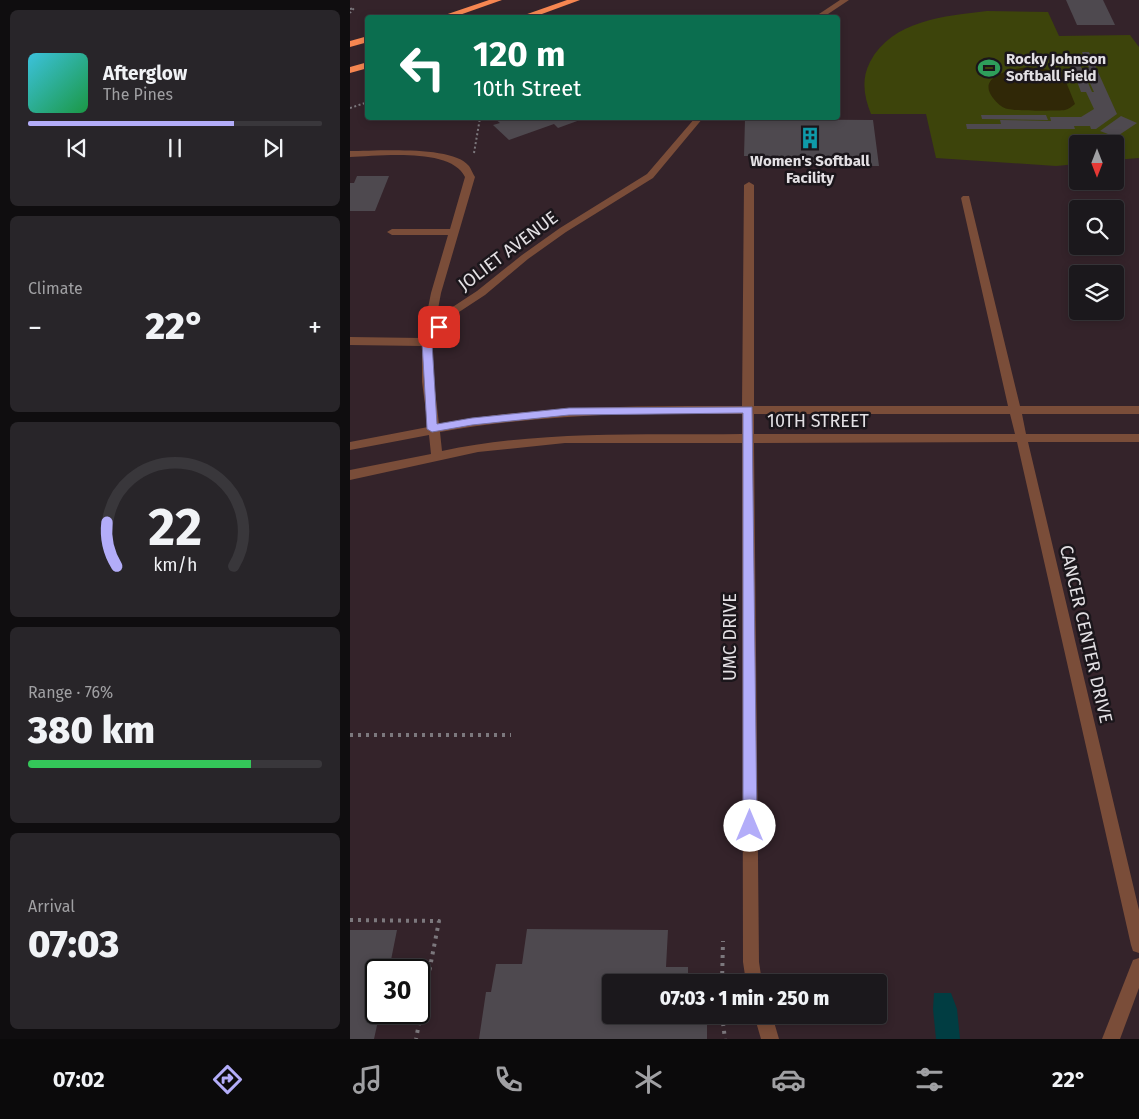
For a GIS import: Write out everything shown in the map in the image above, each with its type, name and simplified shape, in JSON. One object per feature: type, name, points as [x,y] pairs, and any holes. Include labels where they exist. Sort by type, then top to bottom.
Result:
[{"type":"highway","points":[[450,15],[498,0]]},
{"type":"highway","points":[[529,15],[576,0]]},
{"type":"highway","points":[[350,44],[365,40]]},
{"type":"highway","points":[[350,70],[365,66]]},
{"type":"street","points":[[821,15],[845,0]]},
{"type":"street","name":"JOLIET AVENUE","points":[[427,342],[452,312],[481,293],[525,257],[563,230],[650,176],[697,120]]},
{"type":"street","points":[[350,154],[429,154],[444,156],[460,162],[469,171],[470,177],[436,293],[427,342],[432,429],[437,456]]},
{"type":"street","name":"UMC DRIVE","points":[[749,185],[750,865],[753,974]]},
{"type":"street","name":"CANCER CENTER DRIVE","points":[[966,198],[1139,945]]},
{"type":"street","points":[[392,232],[454,232]]},
{"type":"street","points":[[350,342],[427,342]]},
{"type":"street","name":"10TH STREET","points":[[350,446],[472,422],[569,412],[1139,410]]},
{"type":"street","name":"10TH STREET","points":[[350,475],[503,444],[565,438],[1139,438]]},
{"type":"street","points":[[1111,1039],[1139,966]]},
{"type":"street","points":[[766,1024],[770,1039]]},
{"type":"path","points":[[350,10],[354,8],[351,13]]},
{"type":"path","points":[[350,108],[365,103]]},
{"type":"path","points":[[460,162],[473,157],[480,120]]},
{"type":"path","points":[[350,736],[512,735]]},
{"type":"path","points":[[350,920],[439,921],[416,1039]]},
{"type":"path","points":[[722,974],[723,941]]},
{"type":"path","points":[[723,1024],[725,1039]]},
{"type":"shaded area","points":[[350,0],[1139,0],[1139,1039],[350,1039]]},
{"type":"green space","points":[[987,11],[1048,12],[1059,36],[1130,35],[1139,47],[1139,158],[1124,159],[1124,135],[1069,135],[1069,165],[1056,166],[936,158],[926,114],[871,114],[865,95],[865,75],[870,62],[880,48],[892,37],[906,29],[937,18]]},
{"type":"sand","points":[[1030,67],[1062,72],[1075,104],[1065,110],[1046,111],[1012,110],[999,105],[989,90],[989,84],[993,78],[1007,71]]},
{"type":"water","points":[[934,993],[951,993],[957,1009],[960,1039],[936,1039],[933,1009]]},
{"type":"building","points":[[1066,0],[1103,0],[1115,25],[1077,25]]},
{"type":"building","points":[[1082,52],[1089,52],[1117,114],[1096,129],[1091,129],[1090,126],[1074,126],[1075,129],[967,129],[966,124],[1001,124],[1000,120],[1051,121],[1050,117],[1081,117],[1094,109],[1086,92],[1081,92],[1069,60],[1078,60],[1092,92],[1094,92],[1083,68],[1089,68]]},
{"type":"building","points":[[981,115],[1046,115],[1048,120],[982,119]]},
{"type":"building","points":[[1121,116],[1137,123],[1119,135],[1111,135],[1100,131]]},
{"type":"building","points":[[496,120],[580,120],[558,128],[554,124],[509,140],[493,125],[500,123]]},
{"type":"building","name":"Women's Softball Facility","points":[[745,120],[873,120],[879,166],[764,166],[764,156],[744,156]]},
{"type":"building","points":[[357,176],[389,176],[375,211],[350,211],[350,183],[354,183]]},
{"type":"building","points":[[527,929],[668,930],[666,967],[688,967],[688,974],[602,974],[602,1024],[707,1024],[707,1039],[479,1039],[486,992],[491,992],[496,964],[522,964]]},
{"type":"building","points":[[350,930],[397,930],[391,959],[365,959],[365,1024],[377,1024],[374,1039],[350,1039]]},
{"type":"place","name":"Rocky Johnson Softball Field","points":[[989,68]]},
{"type":"place","name":"Women's Softball Facility","points":[[810,138]]},
{"type":"route","points":[[439,327],[427,342],[432,429],[472,422],[569,412],[748,410],[750,826]]}]
